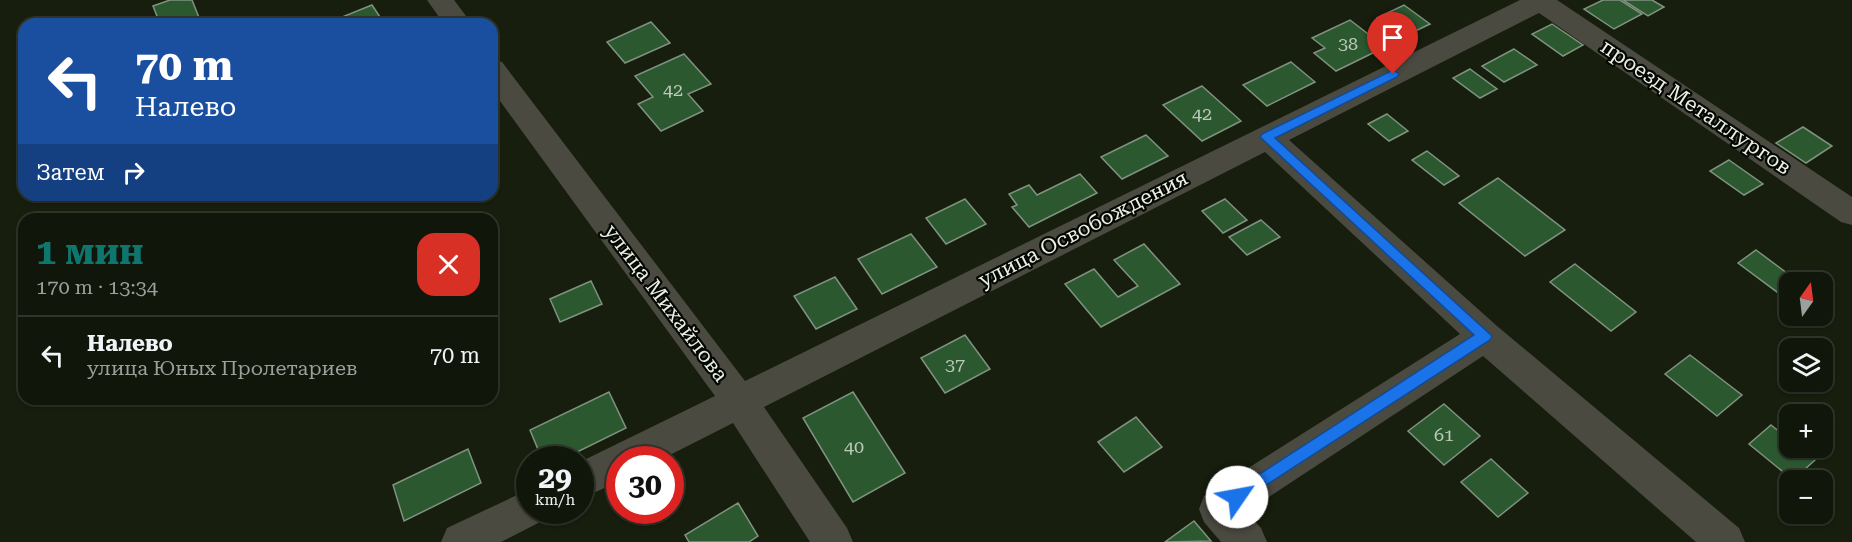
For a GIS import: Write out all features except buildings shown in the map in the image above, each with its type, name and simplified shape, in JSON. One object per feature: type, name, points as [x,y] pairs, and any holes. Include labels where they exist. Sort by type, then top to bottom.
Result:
[{"type":"street","points":[[440,0],[454,18]]},
{"type":"street","name":"улица Освобождения","points":[[650,446],[1541,0]]},
{"type":"street","name":"проезд Металлургов","points":[[1541,0],[1852,213]]},
{"type":"street","name":"улица Михайлова","points":[[498,77],[739,401],[833,542]]},
{"type":"street","points":[[1267,137],[1485,336],[1725,542]]},
{"type":"street","points":[[1247,542],[1218,509],[1485,336]]},
{"type":"street","points":[[472,539],[516,515]]},
{"type":"route","points":[[1237,497],[1485,336],[1267,137],[1393,74]]}]
